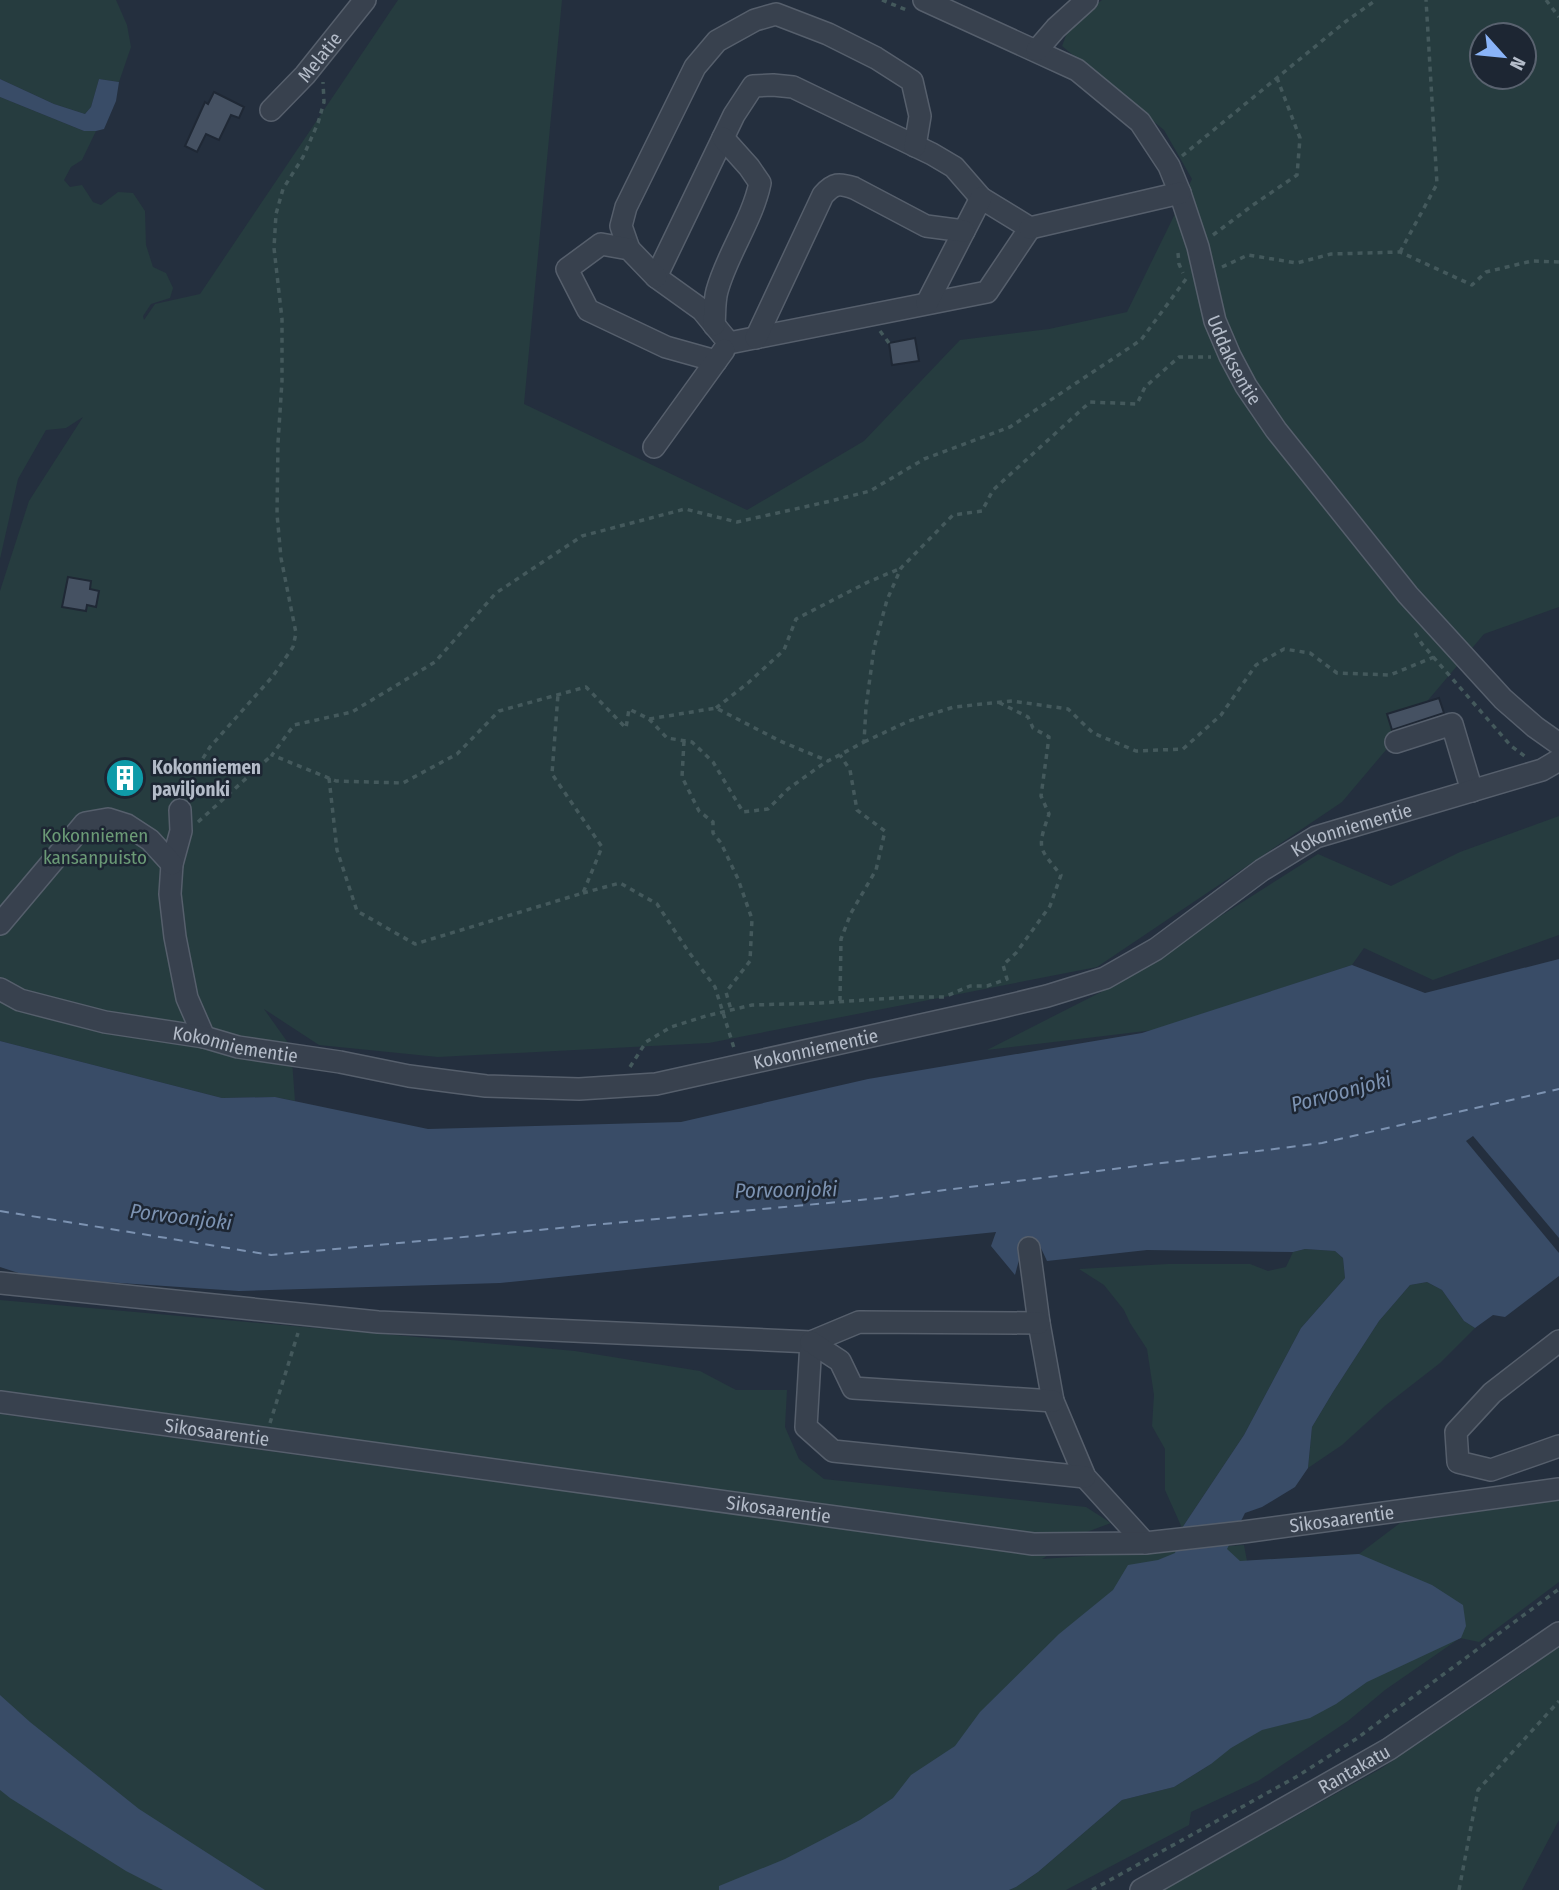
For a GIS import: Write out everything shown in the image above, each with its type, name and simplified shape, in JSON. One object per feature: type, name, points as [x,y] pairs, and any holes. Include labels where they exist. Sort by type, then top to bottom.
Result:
[{"type":"street","name":"Melatie","points":[[271,110],[305,75],[365,0]]},
{"type":"street","name":"Uddaksentie","points":[[924,0],[1077,70],[1140,122],[1169,166],[1180,193],[1198,247],[1195,277],[1246,386],[1276,430],[1408,595],[1503,699],[1559,744]]},
{"type":"street","points":[[1037,50],[1056,28],[1087,0]]},
{"type":"street","points":[[729,343],[702,310],[656,277],[629,249],[621,226],[626,208],[695,66],[717,41],[755,20],[776,14],[828,34],[876,58],[912,81],[920,116],[915,146]]},
{"type":"street","points":[[656,277],[734,115],[753,86],[793,87],[915,146],[954,167],[981,198],[1030,228]]},
{"type":"street","points":[[714,325],[716,293],[737,238],[756,202],[760,183],[723,138]]},
{"type":"street","points":[[756,338],[823,195],[832,185],[841,184],[854,188],[926,226],[964,232]]},
{"type":"street","points":[[654,447],[729,343],[987,292],[1030,228],[1180,193]]},
{"type":"street","points":[[927,303],[981,198]]},
{"type":"street","points":[[629,249],[601,244],[567,269],[588,310],[666,346],[716,362]]},
{"type":"street","points":[[1396,742],[1452,724],[1472,792]]},
{"type":"street","name":"Kokonniementie","points":[[0,989],[20,1000],[105,1022],[204,1037],[238,1047],[340,1062],[409,1076],[486,1086],[579,1088],[656,1084],[1047,996],[1105,978],[1156,948],[1262,870],[1316,837],[1542,770],[1559,760]]},
{"type":"street","points":[[180,810],[181,831],[172,864],[170,894],[187,998],[204,1037]]},
{"type":"street","points":[[0,924],[85,823],[108,819],[127,825],[150,840],[172,864]]},
{"type":"street","points":[[150,840],[156,829],[168,824],[181,831]]},
{"type":"street","points":[[1029,1248],[1053,1401],[1085,1477],[1145,1543]]},
{"type":"street","points":[[0,1283],[378,1322],[811,1342],[859,1322],[1039,1324]]},
{"type":"street","points":[[1559,1341],[1492,1393],[1456,1432],[1458,1462],[1491,1470],[1559,1446]]},
{"type":"street","points":[[811,1342],[841,1361],[853,1388],[1053,1401]]},
{"type":"street","points":[[811,1342],[806,1427],[833,1451],[1085,1477]]},
{"type":"street","name":"Sikosaarentie","points":[[0,1402],[1033,1544],[1145,1543],[1559,1489]]},
{"type":"street","name":"Rantakatu","points":[[1141,1890],[1389,1749],[1559,1633]]},
{"type":"path","points":[[1169,166],[1345,22],[1376,0]]},
{"type":"path","points":[[1400,252],[1437,184],[1426,0]]},
{"type":"path","points":[[1546,0],[1559,17]]},
{"type":"path","points":[[180,810],[191,776],[210,747],[273,676],[293,647],[296,633],[281,558],[277,514],[282,331],[274,248],[276,214],[283,189],[303,157],[324,102],[320,57]]},
{"type":"path","points":[[1198,247],[1297,174],[1300,138],[1277,79]]},
{"type":"path","points":[[181,831],[194,825],[272,755],[294,725],[352,712],[435,662],[496,593],[582,536],[685,509],[737,522],[870,491],[924,459],[1010,427],[1141,340],[1195,277],[1248,255],[1297,263],[1331,254],[1400,252],[1472,285],[1486,272],[1532,261],[1559,262]]},
{"type":"path","points":[[864,742],[874,648],[887,600],[901,568],[953,515],[982,511],[993,490],[1090,402],[1137,404],[1145,387],[1179,357],[1219,357]]},
{"type":"path","points":[[649,719],[716,708],[784,650],[796,619],[901,568]]},
{"type":"path","points":[[272,755],[336,781],[403,783],[457,754],[499,711],[586,687],[626,728],[629,709],[649,719],[667,738],[692,742],[713,762],[743,812],[768,809],[788,789],[828,761],[864,742],[909,721],[954,707],[1012,701],[1068,709],[1093,733],[1136,751],[1183,749],[1221,715],[1256,665],[1284,649],[1310,653],[1336,673],[1390,675],[1434,657]]},
{"type":"path","points":[[558,694],[552,774],[602,847],[583,893]]},
{"type":"path","points":[[630,1085],[631,1066],[646,1041],[671,1027],[723,1012],[752,1005],[944,997],[970,986],[987,986],[1007,979],[1003,965],[1016,953],[1050,906],[1060,875],[1042,851],[1040,839],[1049,814],[1041,796],[1049,737],[1033,728],[1028,717],[998,702]]},
{"type":"path","points":[[716,708],[780,741],[828,761]]},
{"type":"path","points":[[684,741],[682,777],[699,811],[712,822],[713,834],[721,842],[738,879],[752,919],[750,961],[726,992],[731,1010]]},
{"type":"path","points":[[839,1002],[841,939],[851,913],[876,870],[885,831],[857,810],[850,770],[840,755]]},
{"type":"path","points":[[329,778],[337,849],[357,911],[415,944],[620,883],[657,904],[715,987],[740,1065]]},
{"type":"path","points":[[265,1438],[304,1314]]},
{"type":"path","points":[[1092,1890],[1296,1777],[1356,1739],[1559,1589]]},
{"type":"path","points":[[1459,1890],[1478,1790],[1559,1701]]},
{"type":"green space","points":[[0,0],[116,0],[127,25],[131,47],[119,82],[99,79],[91,107],[85,114],[54,104],[0,79]]},
{"type":"green space","name":"Kokonniemen kansanpuisto","points":[[398,0],[562,0],[524,404],[747,510],[864,441],[960,340],[1049,329],[1127,312],[1192,179],[1164,130],[1062,46],[1070,25],[1102,0],[1559,0],[1559,607],[1484,634],[1342,802],[1097,967],[709,1043],[438,1057],[319,1045],[264,1009],[291,1047],[295,1101],[275,1097],[222,1098],[0,1041],[0,591],[29,501],[83,417],[66,428],[46,430],[18,479],[0,559],[0,97],[84,131],[96,131],[82,160],[71,167],[64,180],[70,187],[82,185],[93,202],[101,205],[118,192],[133,193],[145,211],[146,245],[153,267],[166,273],[173,288],[170,298],[151,304],[143,316],[144,320],[155,304],[200,294]]},
{"type":"green space","points":[[1559,816],[1559,935],[1433,980],[1364,948],[1352,965],[1154,1030],[987,1050],[1103,991],[1318,854],[1391,886],[1460,852]]},
{"type":"green space","points":[[1305,1249],[1335,1251],[1343,1258],[1345,1278],[1301,1328],[1244,1435],[1182,1528],[1165,1490],[1165,1449],[1152,1426],[1154,1395],[1147,1349],[1124,1310],[1104,1285],[1079,1269],[1168,1264],[1250,1264],[1268,1271],[1286,1267],[1293,1252]]},
{"type":"green space","points":[[1427,1282],[1442,1290],[1464,1321],[1475,1328],[1440,1363],[1386,1405],[1342,1445],[1308,1468],[1312,1427],[1333,1392],[1379,1321],[1410,1285]]},
{"type":"green space","points":[[0,1300],[575,1351],[700,1371],[736,1390],[787,1390],[785,1427],[799,1459],[824,1479],[1086,1507],[1111,1523],[1084,1533],[1042,1559],[1244,1545],[1247,1561],[1359,1554],[1400,1523],[1559,1500],[1559,1582],[1479,1642],[1460,1638],[1385,1690],[1348,1721],[1258,1781],[1191,1812],[1189,1825],[1066,1890],[1009,1890],[1038,1872],[1122,1800],[1174,1787],[1211,1764],[1206,1753],[1213,1740],[1221,1735],[1250,1728],[1266,1719],[1283,1701],[1290,1681],[1300,1679],[1313,1683],[1317,1692],[1310,1701],[1314,1708],[1328,1698],[1328,1688],[1338,1682],[1357,1684],[1363,1675],[1359,1667],[1370,1652],[1385,1647],[1398,1651],[1403,1657],[1418,1648],[1422,1631],[1413,1624],[1393,1622],[1366,1629],[1351,1647],[1331,1656],[1304,1649],[1276,1666],[1261,1655],[1222,1689],[1145,1722],[1092,1784],[984,1890],[0,1890],[0,1414],[341,1461],[240,1424],[0,1390]]},
{"type":"green space","points":[[1559,1645],[1559,1820],[1522,1890],[1163,1890],[1382,1768]]},
{"type":"water","points":[[0,79],[54,104],[85,114],[91,107],[99,79],[119,82],[116,101],[104,129],[84,131],[0,97]]},
{"type":"water","name":"Porvoonjoki","points":[[1559,959],[1559,1276],[1505,1317],[1493,1315],[1475,1328],[1464,1321],[1442,1290],[1427,1282],[1410,1285],[1379,1321],[1312,1427],[1308,1468],[1295,1487],[1262,1507],[1245,1513],[1227,1549],[1240,1561],[1359,1554],[1432,1585],[1463,1605],[1466,1626],[1461,1638],[1367,1682],[1310,1718],[1262,1730],[1174,1787],[1122,1800],[1038,1872],[1009,1890],[719,1890],[719,1886],[785,1859],[860,1820],[893,1798],[911,1775],[955,1746],[980,1712],[1059,1634],[1113,1590],[1128,1565],[1158,1560],[1175,1553],[1182,1528],[1244,1435],[1301,1328],[1345,1278],[1343,1258],[1335,1251],[1147,1250],[1047,1261],[1040,1246],[1022,1249],[1015,1275],[991,1246],[996,1232],[500,1283],[239,1291],[31,1277],[0,1267],[0,1041],[222,1098],[275,1097],[428,1129],[681,1122],[868,1079],[1142,1033],[1352,965],[1425,993]]},
{"type":"water","points":[[0,1695],[139,1809],[265,1890],[163,1890],[126,1871],[10,1798],[0,1790]]},
{"type":"pier","points":[[1473,1136],[1559,1238],[1559,1253],[1466,1141]]},
{"type":"building","points":[[214,92],[244,107],[239,118],[231,115],[219,140],[206,134],[197,152],[185,146],[205,102],[208,104]]},
{"type":"building","points":[[915,338],[919,361],[892,365],[889,343]]},
{"type":"building","points":[[68,577],[91,581],[90,589],[99,591],[96,607],[87,605],[86,611],[62,607]]},
{"type":"building","points":[[1439,698],[1444,713],[1392,730],[1387,714]]},
{"type":"building","name":"Kokonniemen paviljonki","points":[[125,758],[133,759],[139,764],[144,770],[144,786],[139,792],[133,797],[125,798],[117,797],[111,792],[106,786],[105,778],[106,770],[111,764],[117,759]]},
{"type":"ferry route","points":[[0,1211],[271,1255],[881,1198],[1322,1143],[1559,1089]]},
{"type":"place","name":"Kokonniemen paviljonki","points":[[125,778]]}]
